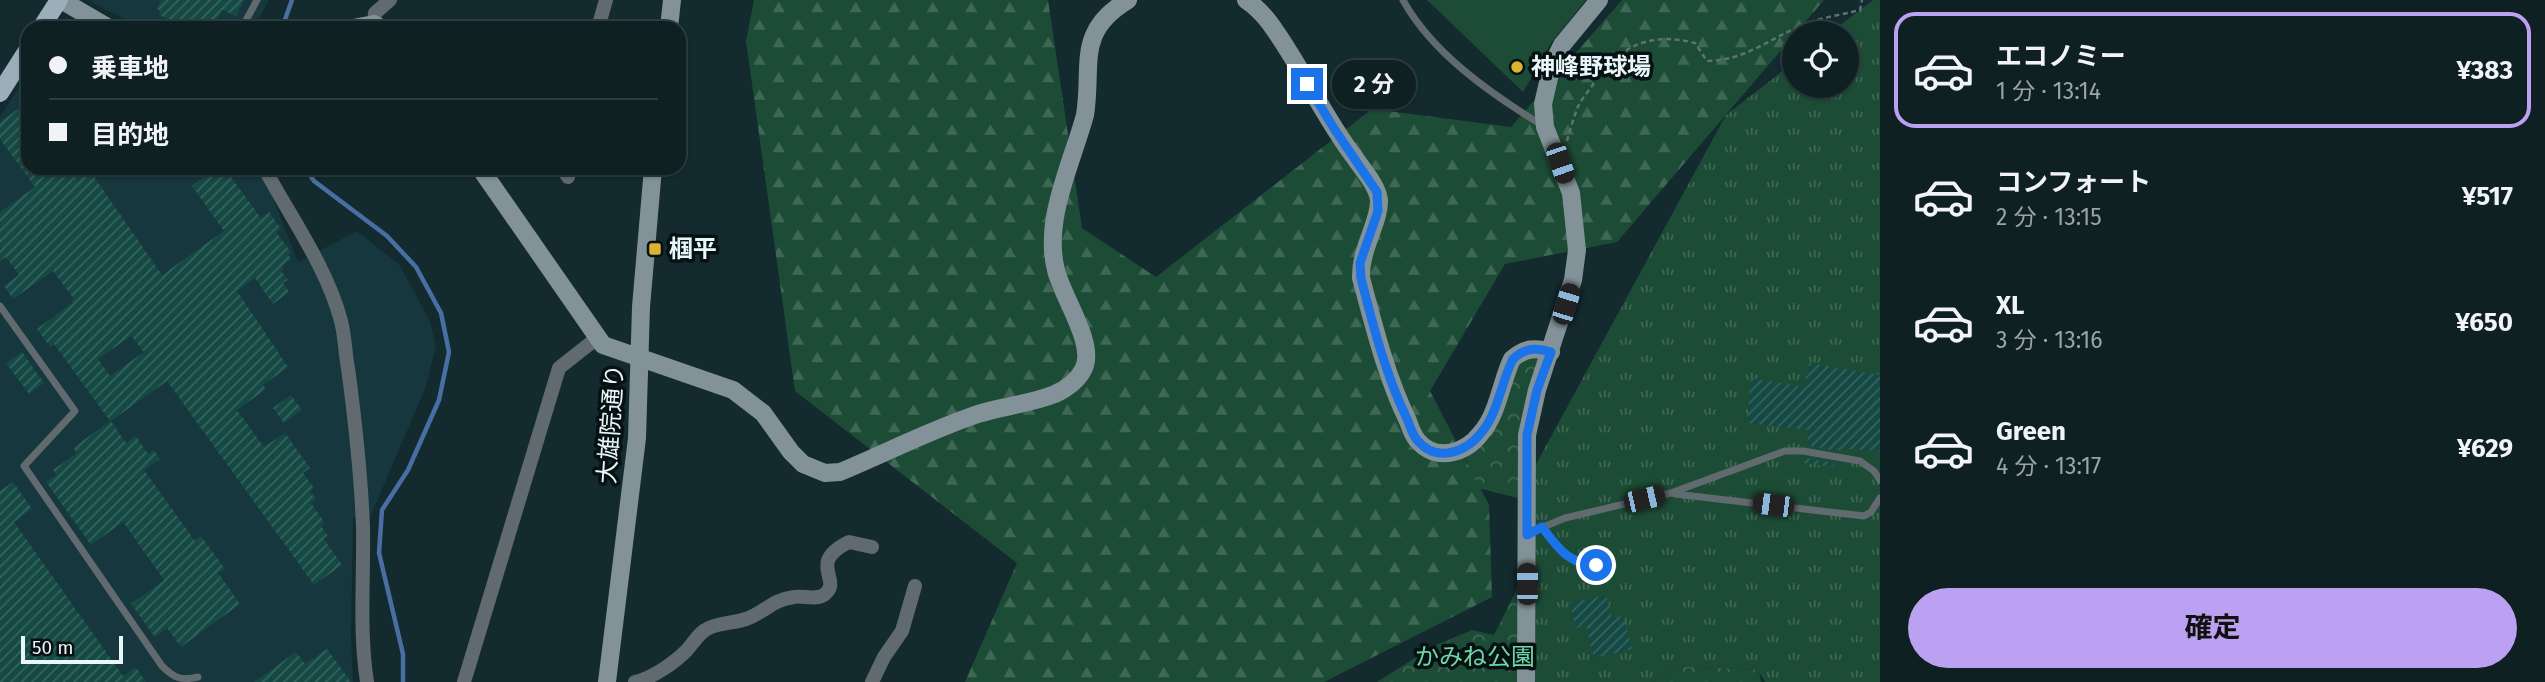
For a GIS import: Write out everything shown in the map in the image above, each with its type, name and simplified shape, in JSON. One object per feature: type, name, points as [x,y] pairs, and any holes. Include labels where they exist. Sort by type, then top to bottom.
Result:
[{"type":"main road","points":[[46,21],[60,0]]},
{"type":"main road","points":[[0,93],[21,60]]},
{"type":"street","points":[[60,0],[97,21]]},
{"type":"street","points":[[376,21],[375,13],[390,0]]},
{"type":"street","points":[[600,21],[607,0]]},
{"type":"street","points":[[670,21],[672,0]]},
{"type":"street","points":[[485,175],[597,338],[612,350],[733,390],[763,413],[803,464],[825,473],[840,472],[927,433],[981,413],[1056,394],[1074,382],[1084,369],[1087,349],[1055,268],[1054,224],[1085,115],[1088,98],[1087,57],[1091,42],[1106,17],[1128,0]]},
{"type":"street","points":[[1246,0],[1255,6],[1279,37],[1335,130],[1377,192],[1378,211],[1360,263],[1361,278],[1385,362],[1417,441],[1432,451],[1445,454],[1462,450],[1473,443],[1484,430],[1513,359],[1521,351],[1532,348],[1551,352]]},
{"type":"street","points":[[1526,682],[1534,531],[1527,435],[1537,390],[1573,279],[1577,250],[1571,193],[1545,127],[1544,104],[1552,65],[1562,46],[1599,0]]},
{"type":"street","points":[[270,175],[324,274],[341,321],[353,401],[363,528],[362,604],[367,682]]},
{"type":"street","name":"大雄院通り","points":[[607,682],[637,438],[641,307],[652,175]]},
{"type":"street","points":[[464,682],[559,368],[597,338]]},
{"type":"street","points":[[635,682],[676,660],[705,629],[744,620],[765,611],[772,602],[787,598],[822,596],[828,592],[830,586],[825,565],[831,554],[849,542],[873,547]]},
{"type":"street","points":[[872,682],[884,657],[902,631],[915,586]]},
{"type":"lane","points":[[246,21],[257,0]]},
{"type":"lane","points":[[1402,0],[1445,54],[1504,102],[1545,127]]},
{"type":"lane","points":[[0,306],[75,411],[24,466],[162,666],[173,677],[184,680],[198,677]]},
{"type":"lane","points":[[1534,531],[1565,518],[1671,493],[1785,451],[1803,451],[1860,461],[1874,471],[1880,480]]},
{"type":"lane","points":[[1671,493],[1864,516],[1871,512],[1880,498]]},
{"type":"lane","points":[[1534,531],[1579,564],[1613,566]]},
{"type":"path","points":[[1560,163],[1577,108],[1600,73],[1610,60],[1642,41],[1687,41],[1695,43],[1707,61],[1723,61],[1747,53],[1806,23],[1860,10],[1862,0]]},
{"type":"shaded area","points":[[269,0],[258,21],[128,21],[91,2]]},
{"type":"shaded area","points":[[21,83],[21,175],[264,175],[298,262],[357,231],[399,264],[430,321],[436,346],[425,389],[371,515],[353,518],[353,682],[0,682],[0,117]]},
{"type":"green space","points":[[754,0],[1048,0],[1082,228],[1156,277],[1372,109],[1511,127],[1622,0],[1824,0],[1806,21],[1782,21],[1782,49],[1617,242],[1505,264],[1430,391],[1489,505],[1492,597],[1324,682],[965,682],[1017,563],[795,391],[746,41]]},
{"type":"green space","name":"神峰野球場","points":[[1427,0],[1586,0],[1551,43],[1523,92]]},
{"type":"green space","points":[[1873,0],[1880,0],[1880,682],[1765,682],[1758,670],[1675,666],[1653,682],[1533,682],[1535,466],[1726,115],[1782,71],[1782,98],[1859,98],[1859,21],[1846,21]]},
{"type":"green space","points":[[1541,349],[1526,500],[1478,488],[1462,450],[1473,443],[1506,373]]},
{"type":"green space","name":"かみね公園","points":[[1519,585],[1518,682],[1377,682],[1434,646],[1472,630],[1494,635]]},
{"type":"green space","points":[[1675,666],[1759,670],[1761,682],[1653,682]]},
{"type":"building","points":[[161,0],[244,0],[236,16],[222,10],[216,21],[171,21],[159,15],[160,11],[157,9]]},
{"type":"building","points":[[21,107],[21,168],[0,139],[0,122]]},
{"type":"building","points":[[26,175],[93,175],[162,275],[224,231],[192,186],[207,175],[223,175],[226,179],[230,176],[261,218],[269,212],[281,229],[276,232],[291,252],[288,254],[291,259],[282,266],[284,269],[281,271],[288,280],[283,283],[289,292],[273,304],[255,278],[237,291],[288,367],[263,385],[266,389],[237,410],[264,447],[285,433],[310,468],[303,473],[314,488],[310,491],[316,499],[311,503],[325,523],[321,526],[328,536],[324,539],[342,565],[314,585],[167,381],[111,421],[126,443],[136,436],[148,454],[154,450],[160,459],[144,470],[195,541],[201,536],[225,569],[218,573],[240,604],[181,647],[167,628],[155,637],[131,604],[164,580],[123,522],[91,545],[46,482],[56,475],[53,470],[77,453],[73,448],[110,421],[54,344],[50,347],[37,329],[74,299],[53,271],[13,299],[4,286],[19,275],[6,257],[0,261],[0,212],[35,187]],"holes":[[[131,336],[144,352],[110,376],[98,359]]]},
{"type":"building","points":[[22,352],[44,383],[29,394],[6,363]]},
{"type":"building","points":[[1809,363],[1880,375],[1880,451],[1836,448],[1836,451],[1807,445],[1809,430],[1747,423],[1751,378],[1804,387]]},
{"type":"building","points":[[291,395],[302,410],[284,423],[273,408]]},
{"type":"building","points":[[1805,458],[1834,463],[1833,467],[1804,463]]},
{"type":"building","points":[[13,482],[32,509],[14,522],[123,676],[136,667],[146,682],[0,682],[0,491]]},
{"type":"building","points":[[1606,595],[1612,618],[1623,616],[1632,649],[1594,658],[1586,625],[1576,628],[1570,603]]},
{"type":"building","points":[[327,649],[351,682],[254,682],[296,652],[305,664]]},
{"type":"waterway","points":[[284,21],[292,0]]},
{"type":"waterway","points":[[310,175],[314,181],[387,236],[416,267],[441,313],[449,352],[439,400],[408,470],[382,510],[379,553],[403,654],[403,682]]},
{"type":"place","name":"神峰野球場","points":[[1517,67]]},
{"type":"place","name":"椢平","points":[[655,249]]},
{"type":"route","points":[[1307,84],[1377,192],[1378,211],[1363,251],[1360,263],[1361,278],[1376,336],[1402,409],[1417,441],[1432,451],[1445,454],[1462,450],[1473,443],[1484,430],[1513,359],[1521,351],[1532,348],[1551,352],[1537,390],[1527,435],[1527,535],[1542,527],[1558,548],[1579,564],[1596,565]]}]
